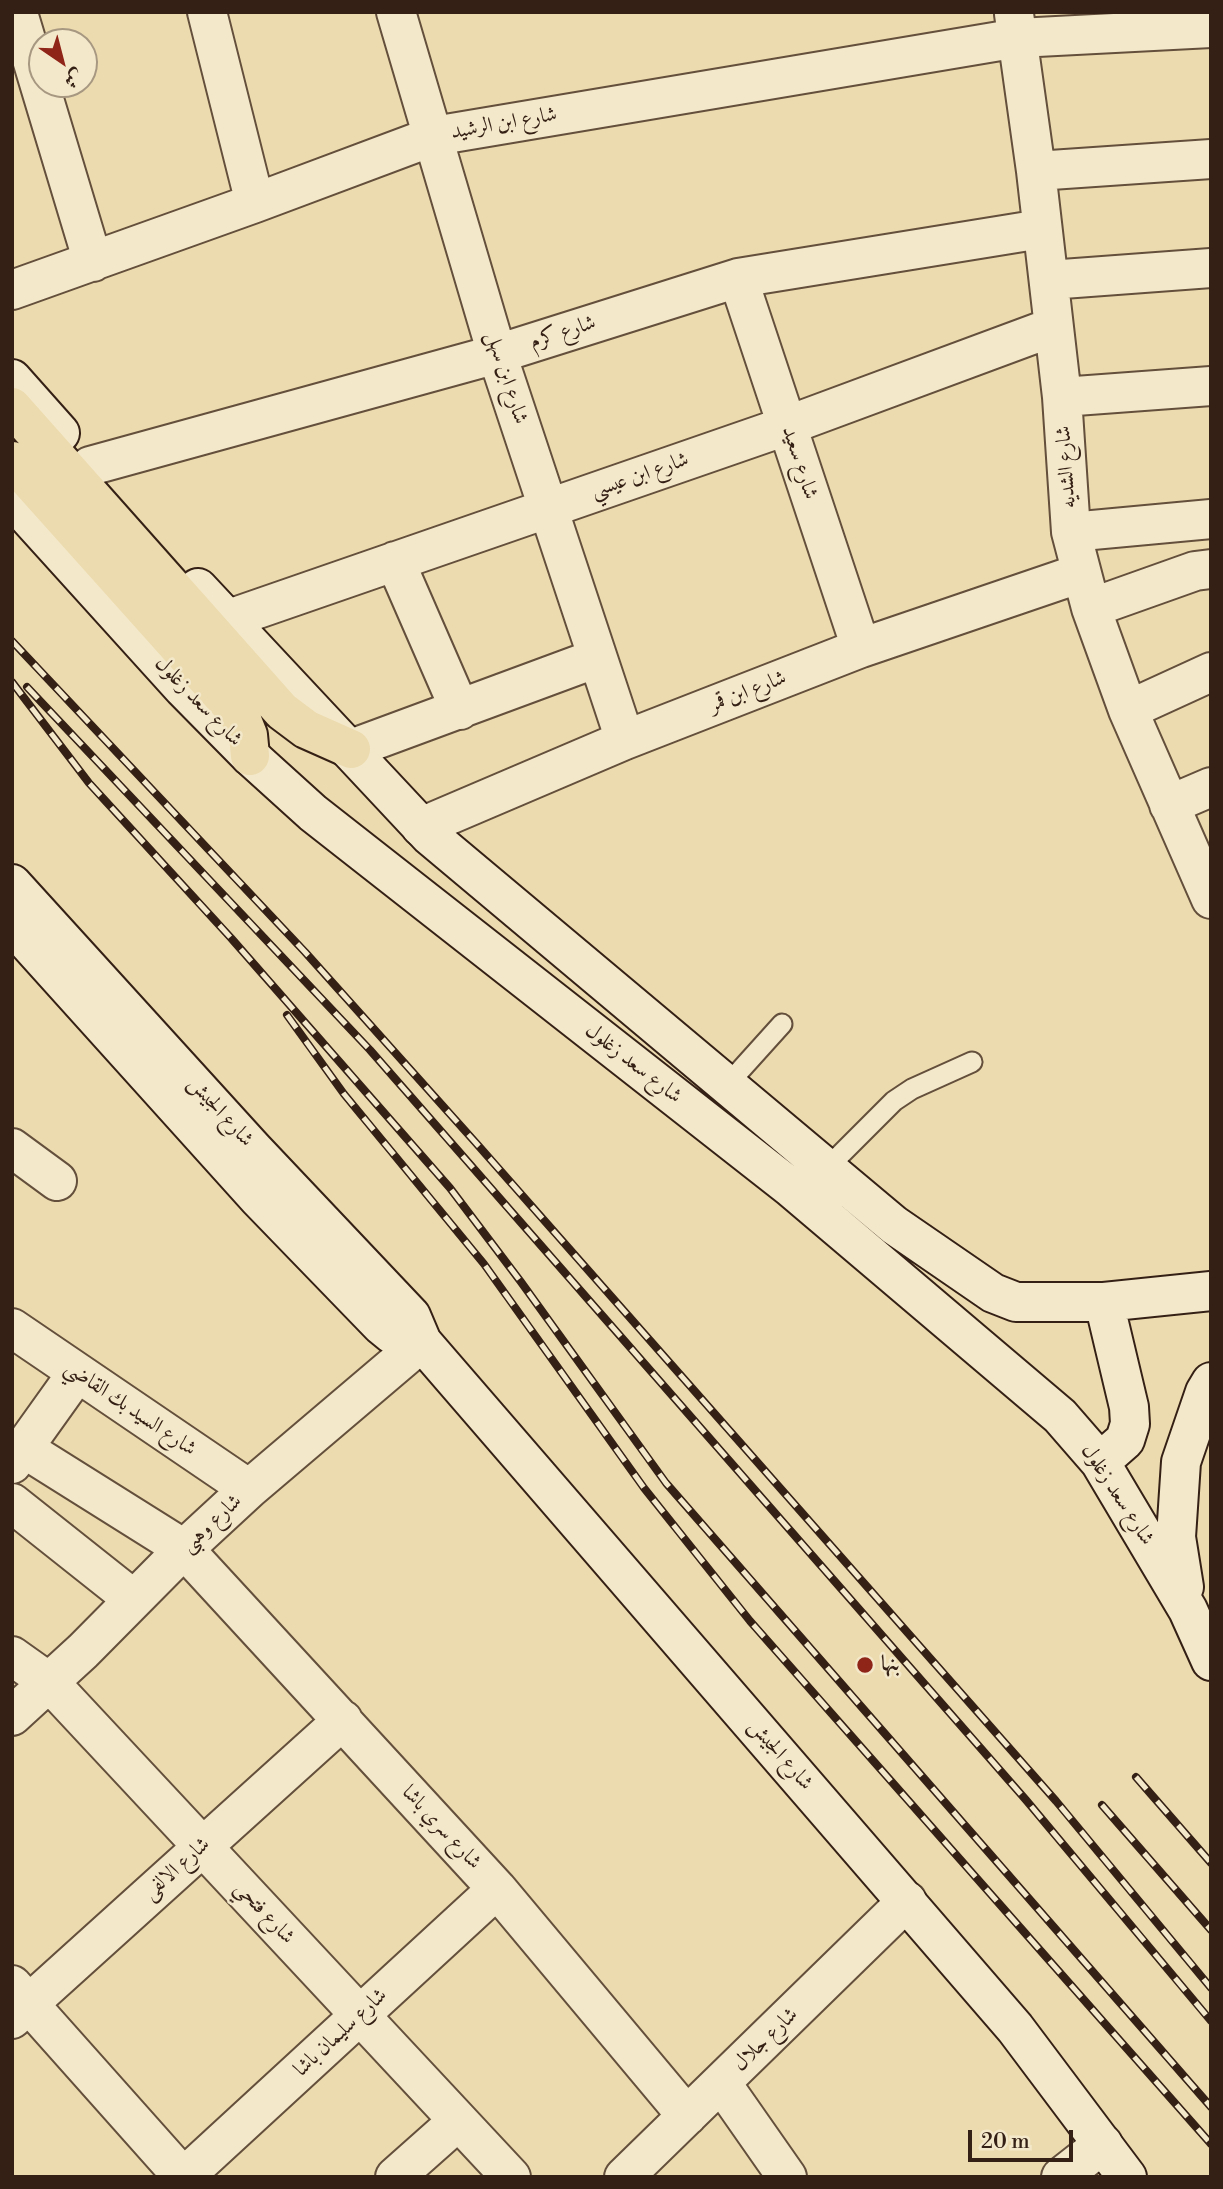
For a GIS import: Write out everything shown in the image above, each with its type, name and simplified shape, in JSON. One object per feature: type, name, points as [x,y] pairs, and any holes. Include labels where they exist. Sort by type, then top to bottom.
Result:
[{"type":"highway","points":[[12,407],[78,491],[234,710],[248,734],[250,756]]},
{"type":"highway","points":[[12,461],[78,491],[282,711],[306,729],[351,749]]},
{"type":"street","points":[[207,12],[255,203]]},
{"type":"street","name":"شارع ابن سهل","points":[[396,12],[435,136],[497,354],[625,740]]},
{"type":"street","points":[[18,13],[93,262]]},
{"type":"street","name":"شارع ابن الرشيد","points":[[12,290],[435,136],[1016,25],[1211,28]]},
{"type":"street","name":"شارع الشديه","points":[[1016,25],[1062,397],[1071,532],[1086,590],[1128,710],[1210,897]]},
{"type":"street","points":[[1036,171],[1211,159]]},
{"type":"street","name":"شارع كرم","points":[[78,491],[738,278],[1041,229]]},
{"type":"street","points":[[1049,280],[1211,268]]},
{"type":"street","name":"شارع سعيد","points":[[738,278],[861,648]]},
{"type":"street","name":"شارع ابن عيسي","points":[[226,620],[786,426],[1053,327]]},
{"type":"street","name":"شارع سعد زغلول","points":[[12,379],[78,491],[226,620],[351,749],[421,827],[894,1224],[1004,1299],[1016,1302],[1104,1302],[1211,1291]]},
{"type":"street","points":[[1062,397],[1211,386]]},
{"type":"street","name":"شارع سعد زغلول","points":[[12,499],[183,688],[250,756],[313,813],[790,1187],[1060,1416],[1100,1462],[1188,1610],[1210,1659]]},
{"type":"street","points":[[1071,532],[1211,519]]},
{"type":"street","points":[[395,561],[460,710]]},
{"type":"street","name":"شارع ابن قمر","points":[[421,827],[625,740],[861,648],[1086,590],[1211,569]]},
{"type":"street","points":[[351,749],[597,658]]},
{"type":"street","points":[[1128,710],[1211,673]]},
{"type":"street","points":[[1169,805],[1211,787]]},
{"type":"street","name":"شارع الجيش","points":[[12,884],[253,1149],[401,1305],[418,1328],[422,1342],[1015,2028],[1127,2177]]},
{"type":"street","name":"شارع الجيش","points":[[12,925],[259,1199],[380,1325],[406,1340],[422,1342]]},
{"type":"street","points":[[12,1148],[57,1181]]},
{"type":"street","points":[[1100,1462],[1125,1440],[1130,1424],[1129,1407],[1104,1302]]},
{"type":"street","name":"شارع السيد بك القاضي","points":[[12,1328],[249,1489]]},
{"type":"street","name":"شارع وهبى","points":[[12,1716],[50,1683],[184,1549],[249,1489],[422,1342]]},
{"type":"street","points":[[18,1456],[77,1373]]},
{"type":"street","points":[[1188,1610],[1175,1537],[1181,1462],[1205,1392],[1211,1382]]},
{"type":"street","name":"شارع سري باشا","points":[[18,1456],[184,1549],[498,1889],[687,2116]]},
{"type":"street","points":[[12,1503],[133,1599]]},
{"type":"street","name":"شارع فتحي","points":[[12,1656],[50,1683],[511,2177]]},
{"type":"street","name":"شارع الالفى","points":[[17,2003],[203,1847],[343,1720]]},
{"type":"street","name":"شارع سليمان باشا","points":[[183,2177],[498,1889]]},
{"type":"street","name":"شارع جلال","points":[[624,2177],[907,1901]]},
{"type":"street","points":[[17,2003],[183,2177]]},
{"type":"street","points":[[722,2084],[787,2177]]},
{"type":"street","points":[[395,2177],[458,2120]]},
{"type":"street","points":[[1061,2177],[1103,2144]]},
{"type":"lane","points":[[727,1085],[782,1024]]},
{"type":"lane","points":[[827,1168],[894,1101],[912,1089],[972,1062]]},
{"type":"railway","points":[[12,641],[305,952],[476,1143],[1056,1801],[1211,1988]]},
{"type":"railway","points":[[12,682],[89,783],[231,938],[450,1188],[666,1483],[1211,2107]]},
{"type":"railway","points":[[27,687],[370,1050],[1026,1800],[1211,2021]]},
{"type":"railway","points":[[287,1015],[344,1094],[484,1264],[644,1488],[750,1621],[1211,2144]]},
{"type":"railway","points":[[1136,1777],[1211,1863]]},
{"type":"railway","points":[[1102,1805],[1211,1930]]},
{"type":"place","name":"بنها","points":[[865,1665]]}]
